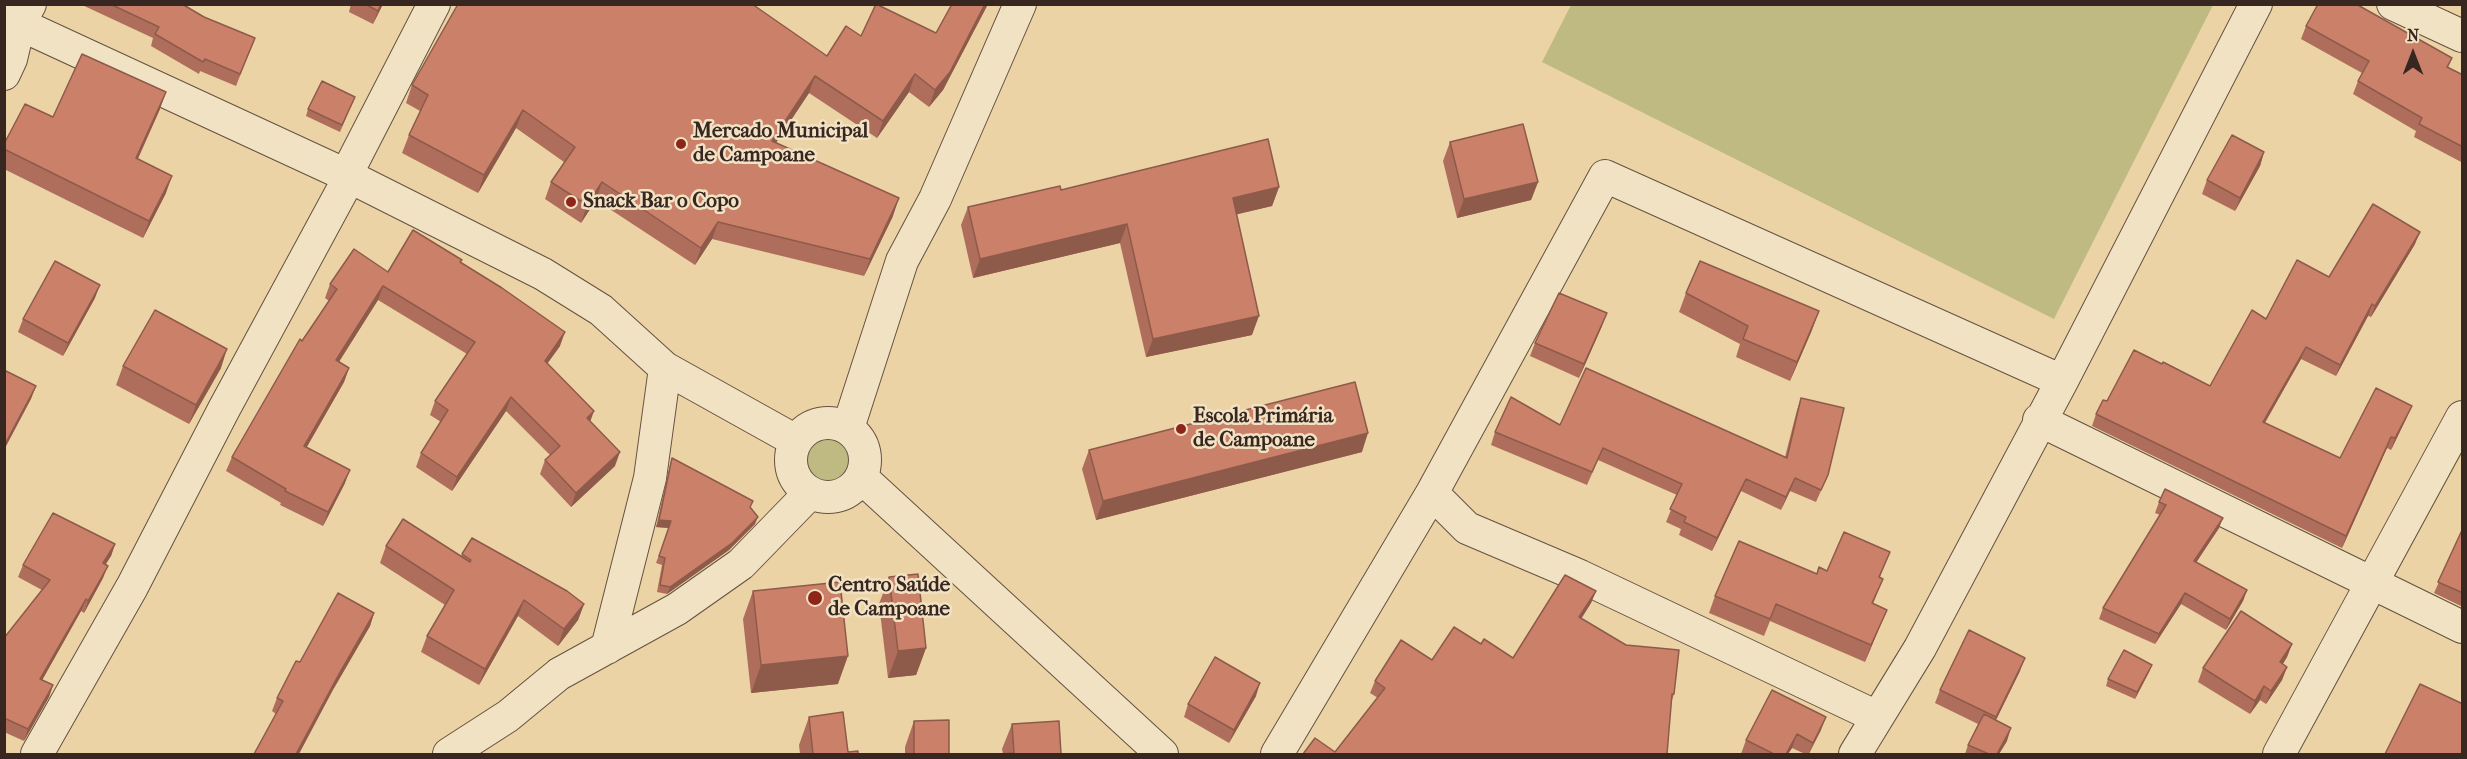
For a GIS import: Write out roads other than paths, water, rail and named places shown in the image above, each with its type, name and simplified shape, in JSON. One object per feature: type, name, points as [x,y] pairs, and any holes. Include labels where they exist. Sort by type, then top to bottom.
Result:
[{"type":"street","points":[[37,754],[132,587],[224,409],[343,189],[346,175],[434,4]]},
{"type":"street","points":[[848,428],[902,261],[935,199],[1020,4]]},
{"type":"street","points":[[1855,754],[1920,648],[2039,420],[2062,381],[2256,4]]},
{"type":"street","points":[[2393,4],[2463,36]]},
{"type":"street","points":[[4,74],[11,59],[18,16],[346,175],[543,274],[601,310],[665,368],[796,441]]},
{"type":"street","points":[[1277,754],[1432,493],[1605,176],[2062,381]]},
{"type":"street","points":[[607,648],[650,478],[665,368]]},
{"type":"street","points":[[2279,754],[2463,417]]},
{"type":"street","points":[[2039,420],[2463,627]]},
{"type":"street","points":[[819,423],[834,423],[848,428],[858,438],[864,450],[865,464],[861,478],[852,489],[839,495],[824,497],[810,493],[799,483],[792,470],[790,455],[796,441],[806,430],[819,423]]},
{"type":"street","points":[[861,478],[1162,754]]},
{"type":"street","points":[[449,754],[508,716],[559,674],[677,609],[741,564],[810,493]]},
{"type":"street","points":[[1432,493],[1467,528],[1580,576],[1877,717]]},
{"type":"place","name":"Mercado Municipal de Campoane","points":[[681,144]]},
{"type":"place","name":"Snack Bar o Copo","points":[[571,202]]},
{"type":"place","name":"Escola Primária de Campoane","points":[[1181,429]]},
{"type":"place","name":"Centro Saúde de Campoane","points":[[815,598]]}]
